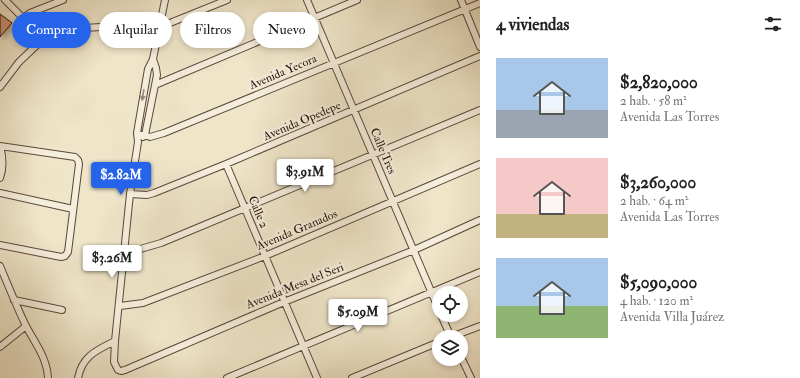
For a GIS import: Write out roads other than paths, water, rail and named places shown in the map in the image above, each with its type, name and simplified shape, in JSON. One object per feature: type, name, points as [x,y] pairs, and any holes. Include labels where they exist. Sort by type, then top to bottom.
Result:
[{"type":"street","points":[[5,0],[17,12]]},
{"type":"street","points":[[33,12],[64,0]]},
{"type":"street","points":[[163,12],[165,0]]},
{"type":"street","points":[[172,23],[227,0]]},
{"type":"street","name":"Calle Tres","points":[[307,0],[312,12]]},
{"type":"street","points":[[319,16],[356,0]]},
{"type":"street","points":[[460,0],[480,47]]},
{"type":"street","name":"Avenida Yecora","points":[[137,133],[150,137],[164,133],[480,3]]},
{"type":"street","name":"Calle Tres","points":[[319,28],[432,293]]},
{"type":"street","points":[[155,85],[253,44]]},
{"type":"street","points":[[0,87],[19,62],[34,48]]},
{"type":"street","points":[[78,378],[83,363],[89,355],[116,341],[123,254],[138,142],[137,133],[148,69],[153,59],[155,48]]},
{"type":"street","name":"Avenida Opedepe","points":[[130,194],[147,195],[154,193],[354,111],[480,56]]},
{"type":"street","points":[[138,142],[145,135],[155,85],[156,68],[153,59]]},
{"type":"street","points":[[123,254],[152,247],[480,110]]},
{"type":"street","points":[[0,178],[3,166],[3,156],[0,146],[75,157],[79,164],[68,252],[65,256],[61,257],[0,245]]},
{"type":"street","name":"Calle 2","points":[[226,164],[317,378]]},
{"type":"street","name":"Avenida Granados","points":[[120,306],[143,303],[265,256],[480,164]]},
{"type":"street","points":[[0,193],[73,209]]},
{"type":"street","name":"Avenida Mesa del Seri","points":[[116,341],[114,362],[118,370],[121,371],[284,302],[414,250],[480,220]]},
{"type":"street","points":[[0,266],[26,326],[40,350],[46,364],[47,377]]},
{"type":"street","points":[[448,286],[480,272]]},
{"type":"street","points":[[227,378],[432,293]]},
{"type":"street","points":[[14,300],[62,310]]},
{"type":"street","points":[[0,347],[26,326]]},
{"type":"street","points":[[468,331],[480,326]]},
{"type":"street","points":[[352,378],[432,345]]},
{"type":"street","points":[[465,366],[471,378]]}]
